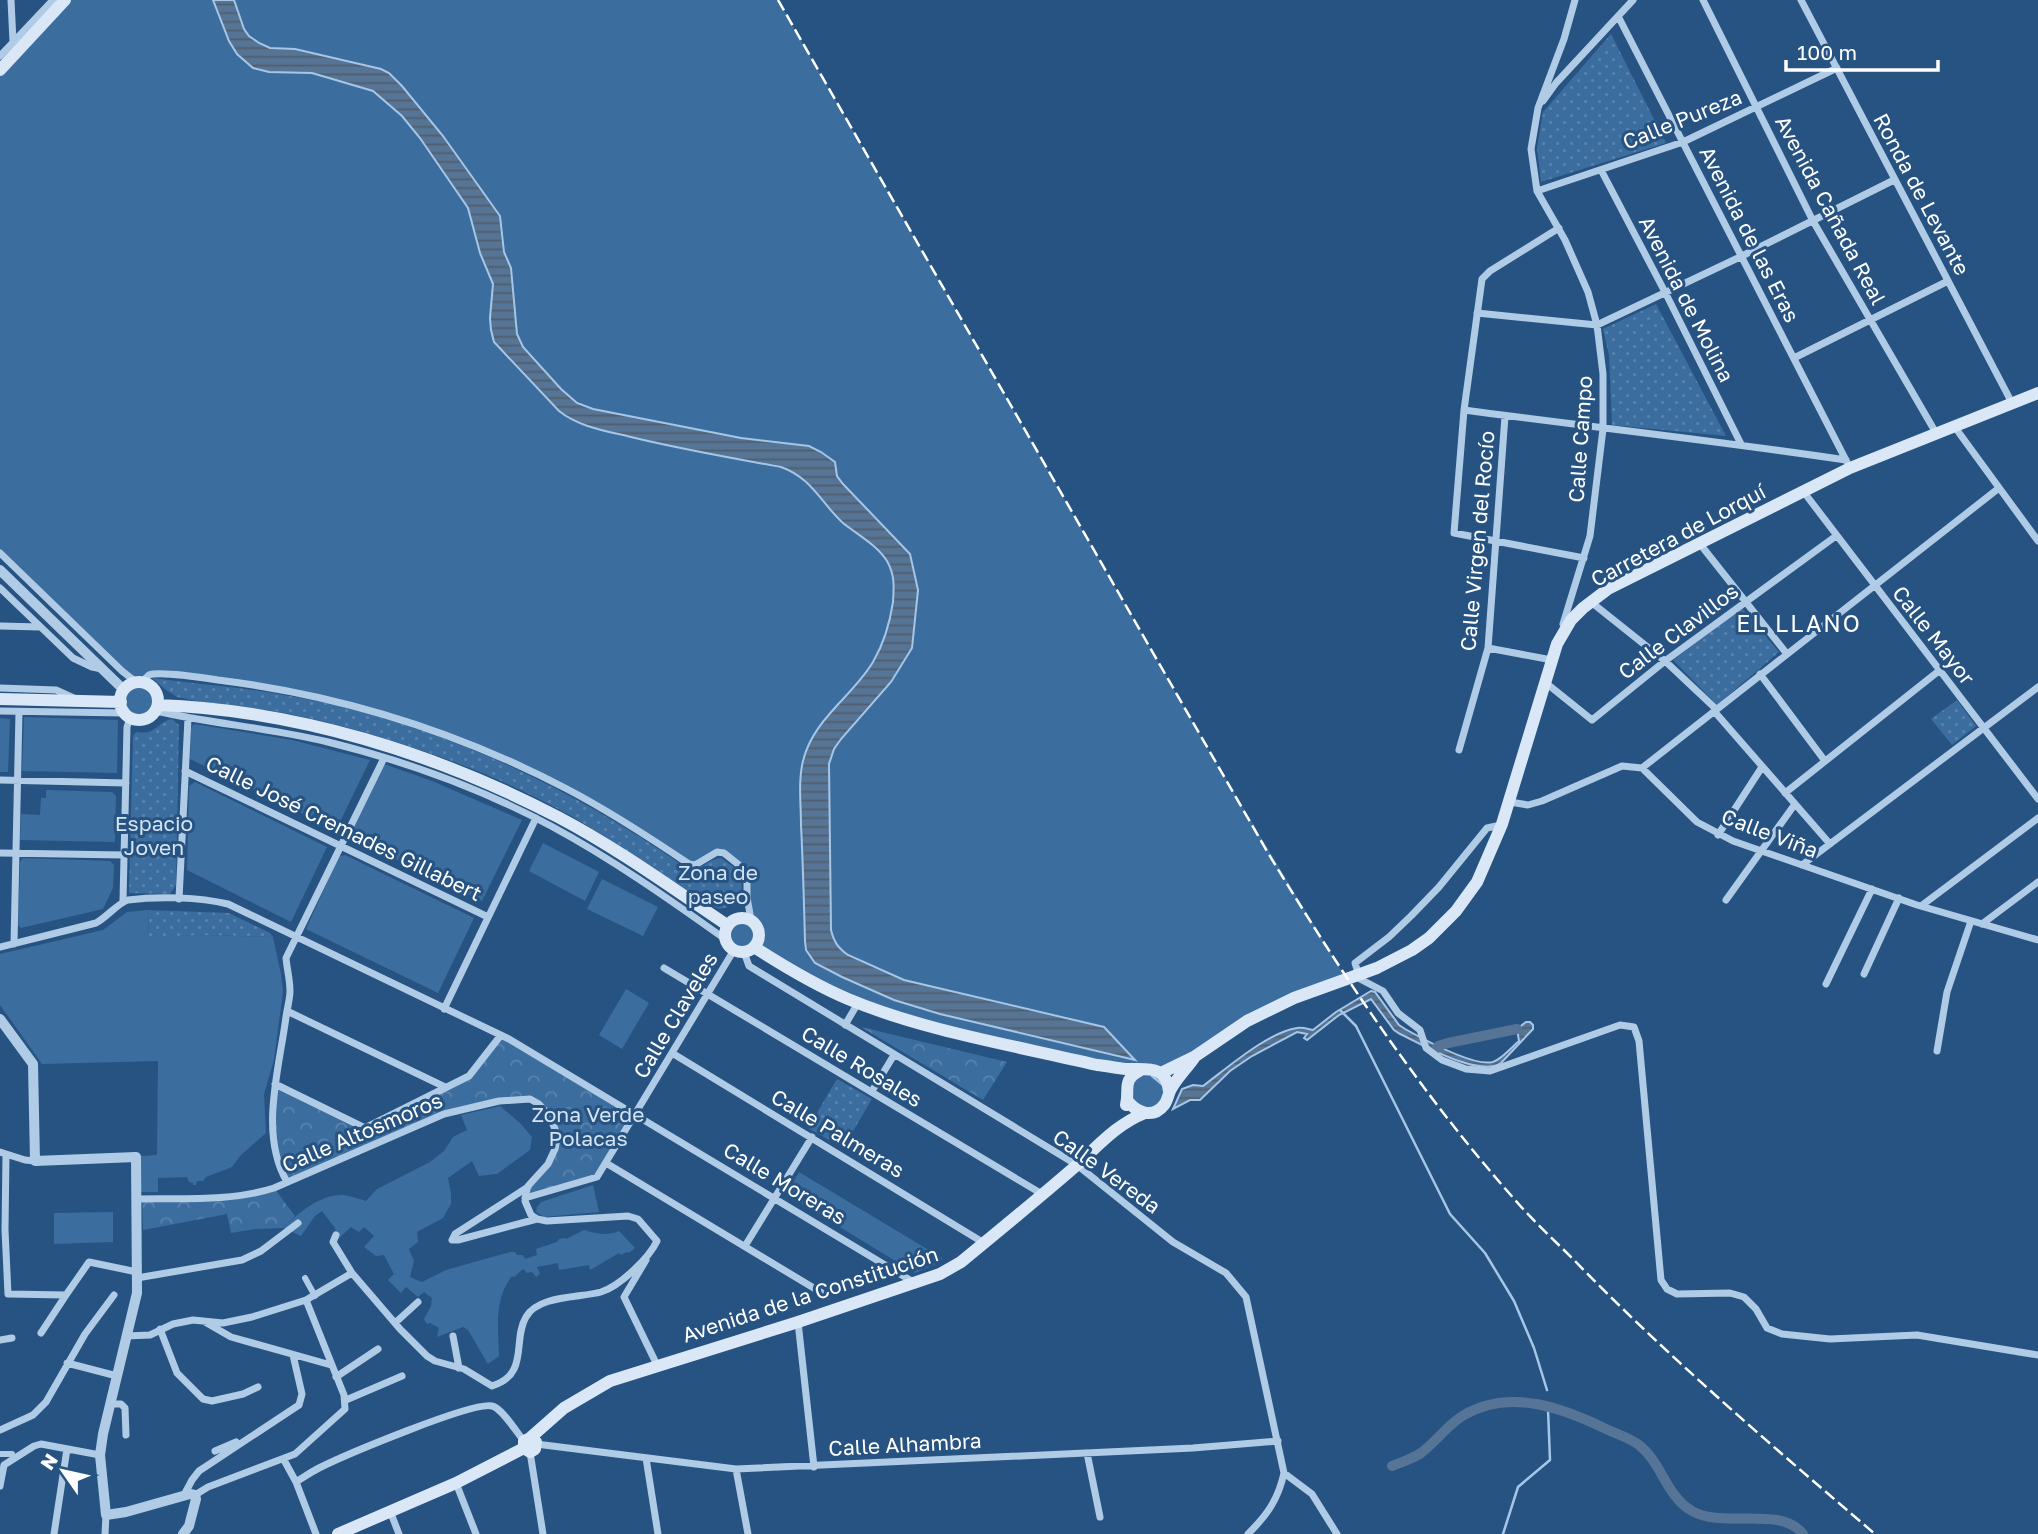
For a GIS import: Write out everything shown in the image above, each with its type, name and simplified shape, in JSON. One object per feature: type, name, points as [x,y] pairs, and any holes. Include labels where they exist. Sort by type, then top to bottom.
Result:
[{"type":"main road","points":[[0,70],[65,0]]},
{"type":"main road","name":"Carretera de Lorquí","points":[[1194,1058],[1247,1021],[1313,990],[1371,970],[1412,950],[1456,911],[1476,882],[1502,824],[1557,644],[1571,620],[1591,602],[1608,589],[1804,491],[1848,464],[1937,433],[2038,393]]},
{"type":"main road","points":[[0,699],[79,701],[125,706],[142,720],[157,708],[158,697],[149,685],[139,682],[130,685],[125,706]]},
{"type":"main road","points":[[157,708],[217,710],[292,722],[367,741],[440,764],[495,787],[585,832],[726,932]]},
{"type":"main road","points":[[744,950],[759,938],[760,933],[756,925],[746,918],[737,919],[726,932],[727,943],[858,1003],[920,1023],[1097,1065],[1151,1069],[1161,1073],[1169,1084],[1170,1091]]},
{"type":"main road","points":[[1161,1073],[1194,1058]]},
{"type":"main road","points":[[1116,1128],[1130,1119],[1152,1113],[1165,1104],[1170,1091],[1194,1058]]},
{"type":"main road","points":[[1097,1065],[1119,1079],[1131,1106],[1145,1113]]},
{"type":"main road","points":[[1116,1128],[1124,1114],[1130,1078],[1141,1070]]},
{"type":"main road","name":"Avenida de la Constitución","points":[[338,1534],[456,1483],[529,1445],[564,1408],[610,1381],[940,1274],[961,1262],[984,1243],[1077,1165],[1116,1128]]},
{"type":"street","points":[[12,0],[13,42]]},
{"type":"street","points":[[0,56],[53,0]]},
{"type":"street","name":"Calle Campo","points":[[1557,644],[1590,536],[1603,429],[1604,374],[1597,325],[1588,292],[1559,228],[1537,191],[1531,149],[1538,108],[1564,39],[1575,0]]},
{"type":"street","points":[[1538,108],[1556,83],[1633,0]]},
{"type":"street","name":"Avenida Cañada Real","points":[[1703,0],[1813,221],[1937,433]]},
{"type":"street","name":"Ronda de Levante","points":[[1801,0],[2012,403]]},
{"type":"street","name":"Avenida de las Eras","points":[[1618,16],[1848,464]]},
{"type":"street","name":"Calle Pureza","points":[[1537,191],[1682,142],[1837,68]]},
{"type":"street","name":"Avenida de Molina","points":[[1601,170],[1741,444]]},
{"type":"street","points":[[1477,313],[1597,325],[1666,294],[1894,180]]},
{"type":"street","points":[[1559,228],[1490,271],[1482,279],[1464,410],[1454,533],[1584,558]]},
{"type":"street","points":[[1794,358],[1948,281]]},
{"type":"street","points":[[1464,410],[1741,444],[1848,464]]},
{"type":"street","name":"Calle Virgen del Rocío","points":[[1459,750],[1488,648],[1505,416]]},
{"type":"street","points":[[1954,426],[2038,541]]},
{"type":"street","points":[[1510,802],[1528,805],[1622,766],[1643,768],[1999,488]]},
{"type":"street","name":"Calle Mayor","points":[[1804,491],[2038,799]]},
{"type":"street","name":"Calle Clavillos","points":[[1546,683],[1592,720],[1665,661],[1836,536]]},
{"type":"street","points":[[1700,544],[1787,654]]},
{"type":"street","points":[[0,553],[122,671],[139,682],[153,674],[187,676],[290,691],[405,721],[453,737],[566,788],[630,825],[689,864],[695,865],[717,852],[724,853],[744,869],[747,876],[751,920]]},
{"type":"street","points":[[0,570],[104,670],[125,706],[127,727],[123,901],[109,916],[96,923],[0,947]]},
{"type":"street","points":[[0,588],[78,662],[104,670]]},
{"type":"street","points":[[1591,602],[1665,661],[1715,710],[1830,844]]},
{"type":"street","points":[[0,626],[41,627]]},
{"type":"street","points":[[1488,648],[1552,660]]},
{"type":"street","points":[[1785,793],[1940,670]]},
{"type":"street","points":[[1760,674],[1825,761]]},
{"type":"street","points":[[1802,865],[2038,687]]},
{"type":"street","points":[[0,688],[56,690],[79,701]]},
{"type":"street","points":[[0,711],[125,706]]},
{"type":"street","points":[[157,708],[188,718],[306,736],[446,779],[536,818],[726,932]]},
{"type":"street","points":[[14,944],[19,712]]},
{"type":"street","points":[[179,899],[188,718]]},
{"type":"street","points":[[287,1182],[276,1160],[273,1111],[290,992],[286,958],[384,758]]},
{"type":"street","points":[[1718,835],[1762,767]]},
{"type":"street","name":"Calle Viña","points":[[1643,768],[1686,812],[1718,835],[1921,906],[2038,940]]},
{"type":"street","name":"Calle José Cremades Gillabert","points":[[185,771],[488,917]]},
{"type":"street","points":[[0,780],[126,783]]},
{"type":"street","points":[[1726,900],[1795,804]]},
{"type":"street","points":[[444,1009],[536,818]]},
{"type":"street","points":[[1921,906],[2038,818]]},
{"type":"street","points":[[1502,824],[1487,828],[1439,887],[1411,916],[1355,963],[1360,979],[1383,991],[1398,1013],[1420,1030],[1426,1048],[1443,1060],[1466,1069],[1490,1071],[1620,1025],[1634,1027],[1639,1041],[1661,1280],[1667,1289],[1678,1294],[1730,1293],[1744,1297],[1756,1309],[1767,1328],[1782,1334],[1830,1339],[1917,1335],[2038,1355]]},
{"type":"street","points":[[0,853],[124,855]]},
{"type":"street","points":[[1982,924],[2038,882]]},
{"type":"street","points":[[1826,984],[1872,889]]},
{"type":"street","name":"Calle Moreras","points":[[123,901],[137,898],[179,899],[228,904],[500,1035],[915,1283]]},
{"type":"street","points":[[1864,974],[1899,898]]},
{"type":"street","points":[[1937,1051],[1947,992],[1970,921]]},
{"type":"street","name":"Calle Claveles","points":[[525,1198],[597,1177],[708,995],[744,950]]},
{"type":"street","name":"Calle Vereda","points":[[744,950],[749,966],[1077,1165],[1173,1242],[1226,1273],[1246,1297],[1284,1473],[1268,1514],[1248,1534]]},
{"type":"street","name":"Calle Rosales","points":[[664,968],[1042,1194]]},
{"type":"street","points":[[845,1025],[858,1003]]},
{"type":"street","points":[[287,1011],[445,1087]]},
{"type":"street","points":[[0,1019],[33,1064],[34,1161]]},
{"type":"street","points":[[275,1084],[365,1128],[469,1076],[500,1035]]},
{"type":"street","name":"Calle Palmeras","points":[[673,1053],[984,1243]]},
{"type":"street","points":[[872,1091],[894,1055]]},
{"type":"street","name":"Calle Altosmoros","points":[[136,1199],[240,1197],[258,1194],[444,1114],[519,1098],[530,1099],[539,1104],[549,1115],[557,1138],[548,1164],[528,1186],[525,1198]]},
{"type":"street","points":[[745,1246],[812,1137]]},
{"type":"street","points":[[66,1295],[8,1294],[2,1230],[3,1153],[34,1161],[136,1157],[137,1293],[100,1455],[106,1515],[105,1534]]},
{"type":"street","points":[[606,1163],[827,1296]]},
{"type":"street","points":[[528,1186],[455,1234],[452,1240],[537,1219]]},
{"type":"street","points":[[525,1198],[527,1209],[537,1219],[547,1221],[628,1216],[638,1219],[652,1233],[657,1241],[624,1297],[657,1365]]},
{"type":"street","points":[[41,1333],[89,1262],[137,1275],[242,1260],[261,1251],[298,1223]]},
{"type":"street","points":[[336,1235],[333,1242],[352,1273],[427,1356],[435,1362],[459,1368],[492,1386],[512,1372],[518,1360],[522,1326],[531,1311],[541,1304],[569,1296],[588,1295],[615,1286],[652,1252]]},
{"type":"street","points":[[127,1336],[150,1335],[173,1324],[193,1320],[223,1322],[252,1317],[306,1300],[352,1273]]},
{"type":"street","points":[[305,1278],[315,1296]]},
{"type":"street","points":[[0,1430],[33,1415],[46,1402],[85,1334],[114,1295]]},
{"type":"street","points":[[106,1515],[189,1496],[284,1460],[295,1454],[342,1414],[346,1400],[306,1300]]},
{"type":"street","points":[[395,1323],[418,1302]]},
{"type":"street","points":[[205,1321],[231,1337],[331,1365]]},
{"type":"street","points":[[798,1322],[814,1467]]},
{"type":"street","points":[[160,1329],[177,1373],[203,1399],[212,1401],[243,1394],[258,1387]]},
{"type":"street","points":[[453,1336],[459,1368]]},
{"type":"street","points":[[0,1340],[12,1338]]},
{"type":"street","points":[[336,1377],[378,1349]]},
{"type":"street","points":[[189,1496],[192,1480],[200,1471],[302,1401],[293,1355]]},
{"type":"street","points":[[67,1363],[117,1376]]},
{"type":"street","points":[[346,1400],[402,1376]]},
{"type":"street","points":[[110,1404],[122,1405],[125,1408],[126,1435]]},
{"type":"street","points":[[296,1482],[318,1468],[357,1451],[451,1415],[488,1405],[494,1406],[529,1445],[543,1534]]},
{"type":"street","points":[[215,1451],[252,1436]]},
{"type":"street","name":"Calle Alhambra","points":[[529,1445],[736,1469],[1193,1448],[1278,1441]]},
{"type":"street","points":[[0,1486],[4,1465],[34,1446],[41,1444],[100,1455]]},
{"type":"street","points":[[54,1534],[67,1449]]},
{"type":"street","points":[[1087,1453],[1100,1517]]},
{"type":"street","points":[[0,1454],[12,1454]]},
{"type":"street","points":[[646,1458],[658,1534]]},
{"type":"street","points":[[284,1460],[296,1482],[316,1534]]},
{"type":"street","points":[[736,1469],[748,1534]]},
{"type":"street","points":[[1284,1473],[1312,1494],[1337,1534]]},
{"type":"street","points":[[456,1483],[476,1534]]},
{"type":"street","points":[[183,1534],[189,1526],[196,1499],[189,1496]]},
{"type":"street","points":[[390,1511],[399,1534]]},
{"type":"green space","points":[[65,0],[778,0],[1209,751],[1346,978],[1311,991],[1161,1073],[1123,1069],[910,1020],[842,996],[758,943],[758,931],[750,912],[747,876],[724,853],[695,865],[604,810],[499,757],[411,723],[321,698],[153,674],[136,682],[0,553],[0,69]]},
{"type":"green space","points":[[1611,34],[1666,143],[1541,182],[1537,148],[1543,112]]},
{"type":"green space","points":[[1656,304],[1726,436],[1612,425],[1609,355],[1603,329]]},
{"type":"green space","points":[[1742,608],[1779,652],[1717,705],[1673,660]]},
{"type":"green space","name":"Zona de paseo","points":[[152,678],[268,692],[338,706],[443,738],[544,782],[592,808],[685,867],[697,868],[721,858],[742,873],[741,904],[720,909],[712,906],[573,817],[510,785],[444,758],[308,718],[177,697]]},
{"type":"green space","points":[[139,684],[151,689],[156,701],[151,713],[139,718],[127,713],[122,701],[127,689]]},
{"type":"green space","points":[[1957,700],[1976,726],[1952,745],[1931,719]]},
{"type":"green space","points":[[24,717],[118,720],[117,773],[22,771]]},
{"type":"green space","points":[[0,718],[10,719],[8,772],[0,772]]},
{"type":"green space","name":"Espacio Joven","points":[[172,719],[179,725],[176,885],[170,894],[129,893],[133,736],[136,732],[148,732]]},
{"type":"green space","points":[[194,724],[292,740],[370,760],[336,830],[190,759],[191,728]]},
{"type":"green space","points":[[384,764],[432,781],[522,820],[482,901],[349,837]]},
{"type":"green space","points":[[195,782],[327,847],[291,922],[187,870],[189,786]]},
{"type":"green space","points":[[46,790],[112,792],[116,796],[115,842],[20,840],[21,814],[40,815],[41,798],[46,798]]},
{"type":"green space","points":[[543,843],[599,872],[585,901],[529,871]]},
{"type":"green space","points":[[345,855],[474,918],[438,993],[306,929],[335,865],[340,856]]},
{"type":"green space","points":[[23,858],[110,861],[114,865],[113,888],[103,909],[21,928],[18,925],[20,862]]},
{"type":"green space","points":[[602,879],[658,907],[643,936],[587,909]]},
{"type":"green space","points":[[148,910],[149,936],[273,937],[283,991],[274,1060],[264,1094],[266,1133],[240,1156],[232,1167],[206,1177],[203,1181],[197,1181],[196,1185],[189,1182],[187,1177],[158,1178],[158,1192],[140,1190],[139,1156],[157,1155],[158,1061],[42,1064],[0,1005],[0,954],[103,930],[127,912]]},
{"type":"green space","name":"Espacio Joven","points":[[148,910],[229,913],[273,937],[149,937]]},
{"type":"green space","points":[[742,920],[753,924],[757,935],[753,946],[742,950],[731,946],[727,935],[731,924]]},
{"type":"green space","points":[[626,989],[649,1003],[622,1049],[599,1035]]},
{"type":"green space","points":[[861,1027],[1007,1062],[983,1100]]},
{"type":"green space","name":"Zona Verde Polacas","points":[[501,1035],[636,1113],[597,1177],[525,1198],[557,1138],[549,1115],[530,1099],[444,1114],[287,1182],[276,1160],[275,1084],[363,1129],[469,1076]]},
{"type":"green space","points":[[1135,1075],[1159,1075],[1166,1097],[1151,1110],[1133,1104],[1128,1086]]},
{"type":"green space","points":[[837,1079],[872,1099],[843,1148],[808,1128]]},
{"type":"green space","points":[[500,1106],[532,1137],[530,1150],[497,1174],[479,1176],[472,1161],[448,1178],[451,1204],[443,1218],[417,1232],[418,1242],[409,1249],[414,1261],[410,1277],[422,1282],[446,1270],[510,1252],[523,1255],[525,1259],[537,1255],[536,1249],[584,1230],[602,1234],[619,1231],[635,1248],[629,1253],[619,1253],[590,1270],[589,1265],[559,1270],[558,1263],[537,1267],[540,1274],[536,1277],[532,1272],[527,1273],[523,1269],[512,1276],[500,1303],[499,1356],[488,1364],[468,1330],[463,1327],[437,1337],[439,1328],[427,1324],[424,1319],[432,1298],[424,1292],[418,1297],[406,1287],[401,1293],[388,1280],[394,1274],[384,1255],[376,1256],[364,1247],[374,1236],[364,1227],[359,1232],[351,1227],[338,1239],[335,1228],[322,1211],[315,1216],[301,1236],[283,1228],[303,1211],[326,1198],[343,1195],[366,1201],[377,1189],[430,1162],[444,1151],[453,1137],[467,1130],[461,1115]]},
{"type":"green space","points":[[799,1172],[942,1258],[941,1262],[915,1273],[786,1194]]},
{"type":"green space","points":[[593,1185],[599,1212],[544,1217],[536,1212],[541,1202]]},
{"type":"green space","points":[[274,1188],[295,1216],[283,1228],[231,1233],[227,1214],[143,1230],[142,1199],[240,1197]]},
{"type":"green space","points":[[113,1212],[113,1242],[54,1244],[54,1213]]},
{"type":"shaded area","points":[[213,0],[234,0],[244,29],[259,43],[270,48],[295,49],[381,69],[402,86],[443,136],[500,216],[504,252],[511,268],[517,334],[523,347],[577,403],[593,409],[741,438],[809,446],[835,462],[837,476],[843,484],[910,554],[918,590],[912,648],[891,682],[841,739],[829,764],[831,930],[835,941],[848,955],[904,980],[1104,1027],[1135,1060],[940,1014],[894,1000],[815,963],[806,950],[805,941],[801,769],[815,733],[864,675],[880,648],[893,602],[893,576],[887,561],[873,545],[843,523],[808,484],[792,472],[781,467],[603,430],[584,425],[559,411],[494,342],[490,318],[493,284],[480,253],[468,208],[402,116],[373,91],[312,73],[269,72],[253,68],[237,54],[229,41]]},
{"type":"shaded area","points":[[1371,991],[1375,992],[1399,1025],[1436,1045],[1474,1060],[1493,1062],[1519,1041],[1517,1029],[1530,1022],[1533,1029],[1501,1063],[1479,1066],[1450,1058],[1400,1034],[1371,999],[1339,1015],[1307,1040],[1304,1038],[1307,1034],[1297,1032],[1252,1056],[1230,1071],[1200,1100],[1190,1100],[1173,1109],[1182,1089],[1193,1085],[1203,1086],[1273,1036],[1297,1028],[1313,1030],[1336,1012]]},
{"type":"waterway","points":[[1340,1010],[1356,1026],[1450,1214],[1485,1253],[1514,1301],[1534,1348],[1547,1390]]},
{"type":"waterway","points":[[1437,1048],[1448,1043],[1517,1029]]},
{"type":"waterway","points":[[1152,1076],[1163,1085]]},
{"type":"waterway","points":[[1392,1466],[1421,1453],[1458,1419],[1482,1407],[1500,1403],[1536,1404],[1572,1414],[1635,1443],[1647,1452],[1676,1497],[1692,1511],[1719,1518],[1780,1521],[1793,1525],[1803,1534]]},
{"type":"waterway","points":[[1503,1534],[1518,1487],[1550,1460],[1548,1409]]},
{"type":"railway","points":[[778,0],[1268,853],[1388,1038],[1453,1126],[1536,1223],[1683,1366],[1875,1534]]},
{"type":"district","name":"EL LLANO","points":[[1799,623]]}]
